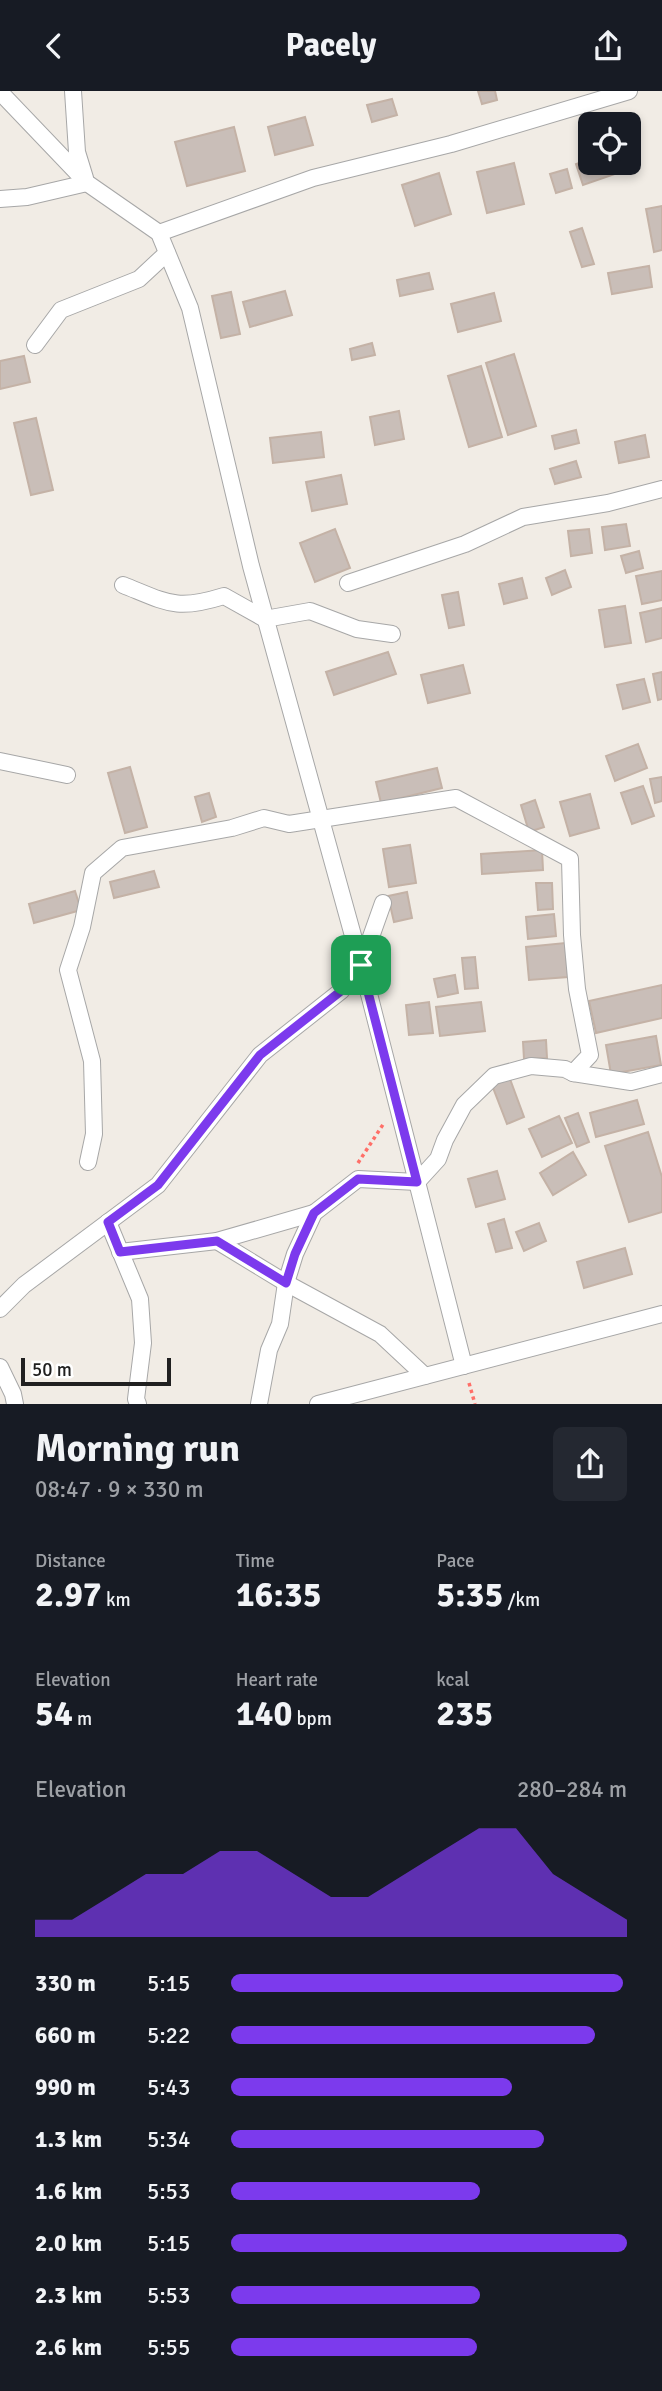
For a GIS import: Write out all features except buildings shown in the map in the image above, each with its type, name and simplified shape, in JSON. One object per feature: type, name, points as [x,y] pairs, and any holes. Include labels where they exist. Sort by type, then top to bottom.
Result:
[{"type":"street","points":[[73,91],[77,152],[87,183]]},
{"type":"street","points":[[159,233],[313,178],[451,144],[629,91]]},
{"type":"street","points":[[0,92],[87,183],[159,233],[190,309],[217,430],[265,619],[361,965],[464,1367]]},
{"type":"street","points":[[0,199],[27,197],[87,183]]},
{"type":"street","points":[[35,345],[61,310],[139,279],[167,253]]},
{"type":"street","points":[[348,583],[465,544],[523,517],[608,503],[662,489]]},
{"type":"street","points":[[124,585],[170,604],[197,604],[224,596],[265,619],[310,611],[357,629],[392,634]]},
{"type":"street","points":[[0,761],[67,775]]},
{"type":"street","points":[[88,1162],[94,1135],[92,1061],[68,970],[82,927],[93,873],[122,848],[232,828],[264,818],[289,824],[456,797],[570,859],[577,989],[590,1055],[573,1073]]},
{"type":"street","points":[[0,1309],[24,1285],[158,1185],[260,1055],[341,991],[361,965],[383,903]]},
{"type":"street","points":[[120,1252],[217,1241],[314,1213],[358,1179],[417,1182],[438,1160],[445,1140],[464,1105],[494,1076],[531,1066],[631,1081],[662,1074]]},
{"type":"street","points":[[259,1404],[268,1350],[280,1324],[286,1283],[295,1254],[314,1213]]},
{"type":"street","points":[[108,1222],[140,1299],[144,1343],[136,1399],[138,1404]]},
{"type":"street","points":[[217,1241],[286,1283],[380,1334],[425,1376]]},
{"type":"street","points":[[318,1404],[662,1314]]},
{"type":"street","points":[[0,1367],[15,1404]]},
{"type":"path","points":[[464,1367],[475,1404]]},
{"type":"route","points":[[361,965],[417,1182],[358,1179],[314,1213],[295,1254],[286,1283],[217,1241],[120,1252],[108,1222],[158,1185],[260,1055],[341,991],[361,965]]}]
